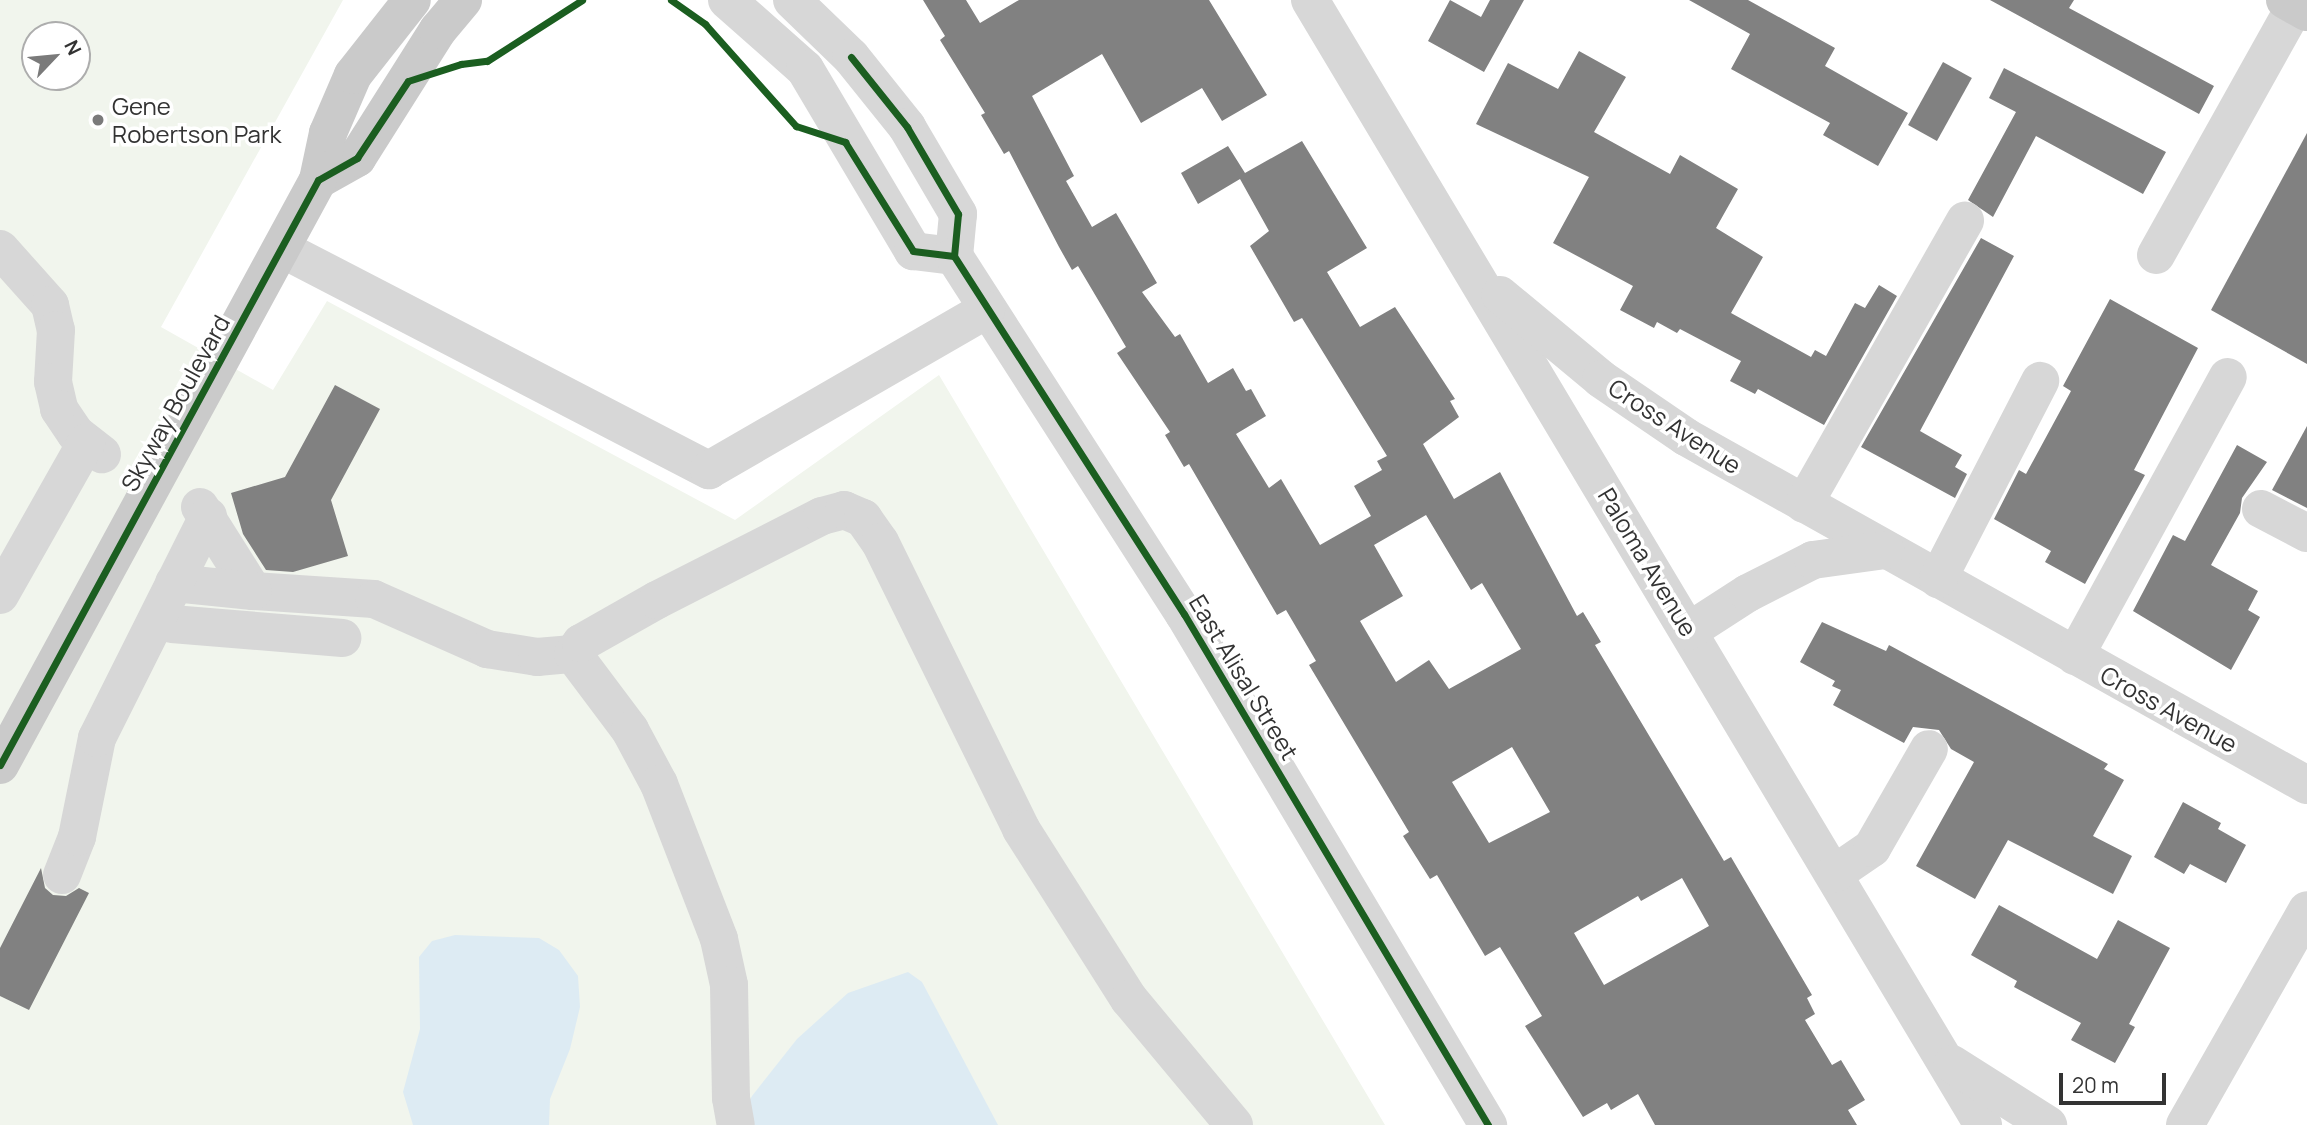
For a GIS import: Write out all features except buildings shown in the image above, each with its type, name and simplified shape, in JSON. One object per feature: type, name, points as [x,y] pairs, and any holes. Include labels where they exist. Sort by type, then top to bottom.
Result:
[{"type":"main road","points":[[353,75],[381,0]]},
{"type":"main road","name":"Skyway Boulevard","points":[[0,765],[318,180],[328,133],[353,75],[412,0]]},
{"type":"main road","points":[[318,180],[357,158],[438,30],[463,0]]},
{"type":"street","points":[[727,0],[805,69],[880,201],[913,251],[954,256],[958,214],[931,166],[871,79],[792,0]]},
{"type":"street","name":"Paloma Avenue","points":[[1310,0],[1983,1125]]},
{"type":"street","points":[[2155,255],[2296,6]]},
{"type":"street","points":[[880,201],[912,191],[931,166]]},
{"type":"street","points":[[1804,505],[1965,221]]},
{"type":"street","points":[[0,248],[50,305],[56,330],[54,395],[66,421],[94,449],[0,595]]},
{"type":"street","points":[[282,249],[709,470],[986,310]]},
{"type":"street","name":"East Alisal Street","points":[[954,256],[986,310],[1184,614],[1488,1125]]},
{"type":"street","name":"Cross Avenue","points":[[1479,279],[1643,409],[1804,505],[2307,786]]},
{"type":"street","points":[[2075,656],[2228,377]]},
{"type":"street","points":[[1938,579],[2040,381]]},
{"type":"street","points":[[2261,509],[2307,533]]},
{"type":"street","points":[[193,586],[374,598],[487,649],[537,657],[573,654],[581,643],[657,600],[822,516],[845,510],[863,518],[886,554],[1011,813],[1129,999],[1234,1125]]},
{"type":"street","points":[[253,591],[204,512],[189,625],[334,637],[328,596]]},
{"type":"street","points":[[1689,631],[1748,593],[1813,560],[1885,550]]},
{"type":"street","points":[[62,875],[77,837],[97,738],[193,586]]},
{"type":"street","points":[[573,654],[630,730],[659,785],[719,939],[729,985],[731,1098],[736,1125]]},
{"type":"street","points":[[1833,874],[1872,848],[1929,749]]},
{"type":"street","points":[[2185,1125],[2307,910]]},
{"type":"street","points":[[1942,1056],[2048,1125]]},
{"type":"shaded area","points":[[0,0],[343,0],[161,327],[273,390],[327,301],[735,520],[939,375],[1385,1125],[0,1125]]},
{"type":"shaded area","points":[[455,935],[539,938],[559,950],[578,976],[580,1007],[570,1049],[550,1099],[549,1125],[413,1125],[403,1092],[420,1029],[419,957],[432,941]]},
{"type":"shaded area","points":[[908,972],[922,982],[998,1125],[751,1125],[748,1103],[797,1039],[848,993]]},
{"type":"cycle path","points":[[0,765],[318,180],[357,158],[408,81],[461,64],[487,61],[582,0]]},
{"type":"cycle path","points":[[671,0],[705,24],[796,126],[845,142],[913,251],[954,256]]},
{"type":"cycle path","points":[[851,57],[907,127],[958,214],[954,256],[1184,614],[1488,1125]]},
{"type":"place","name":"Gene Robertson Park","points":[[98,120]]}]
